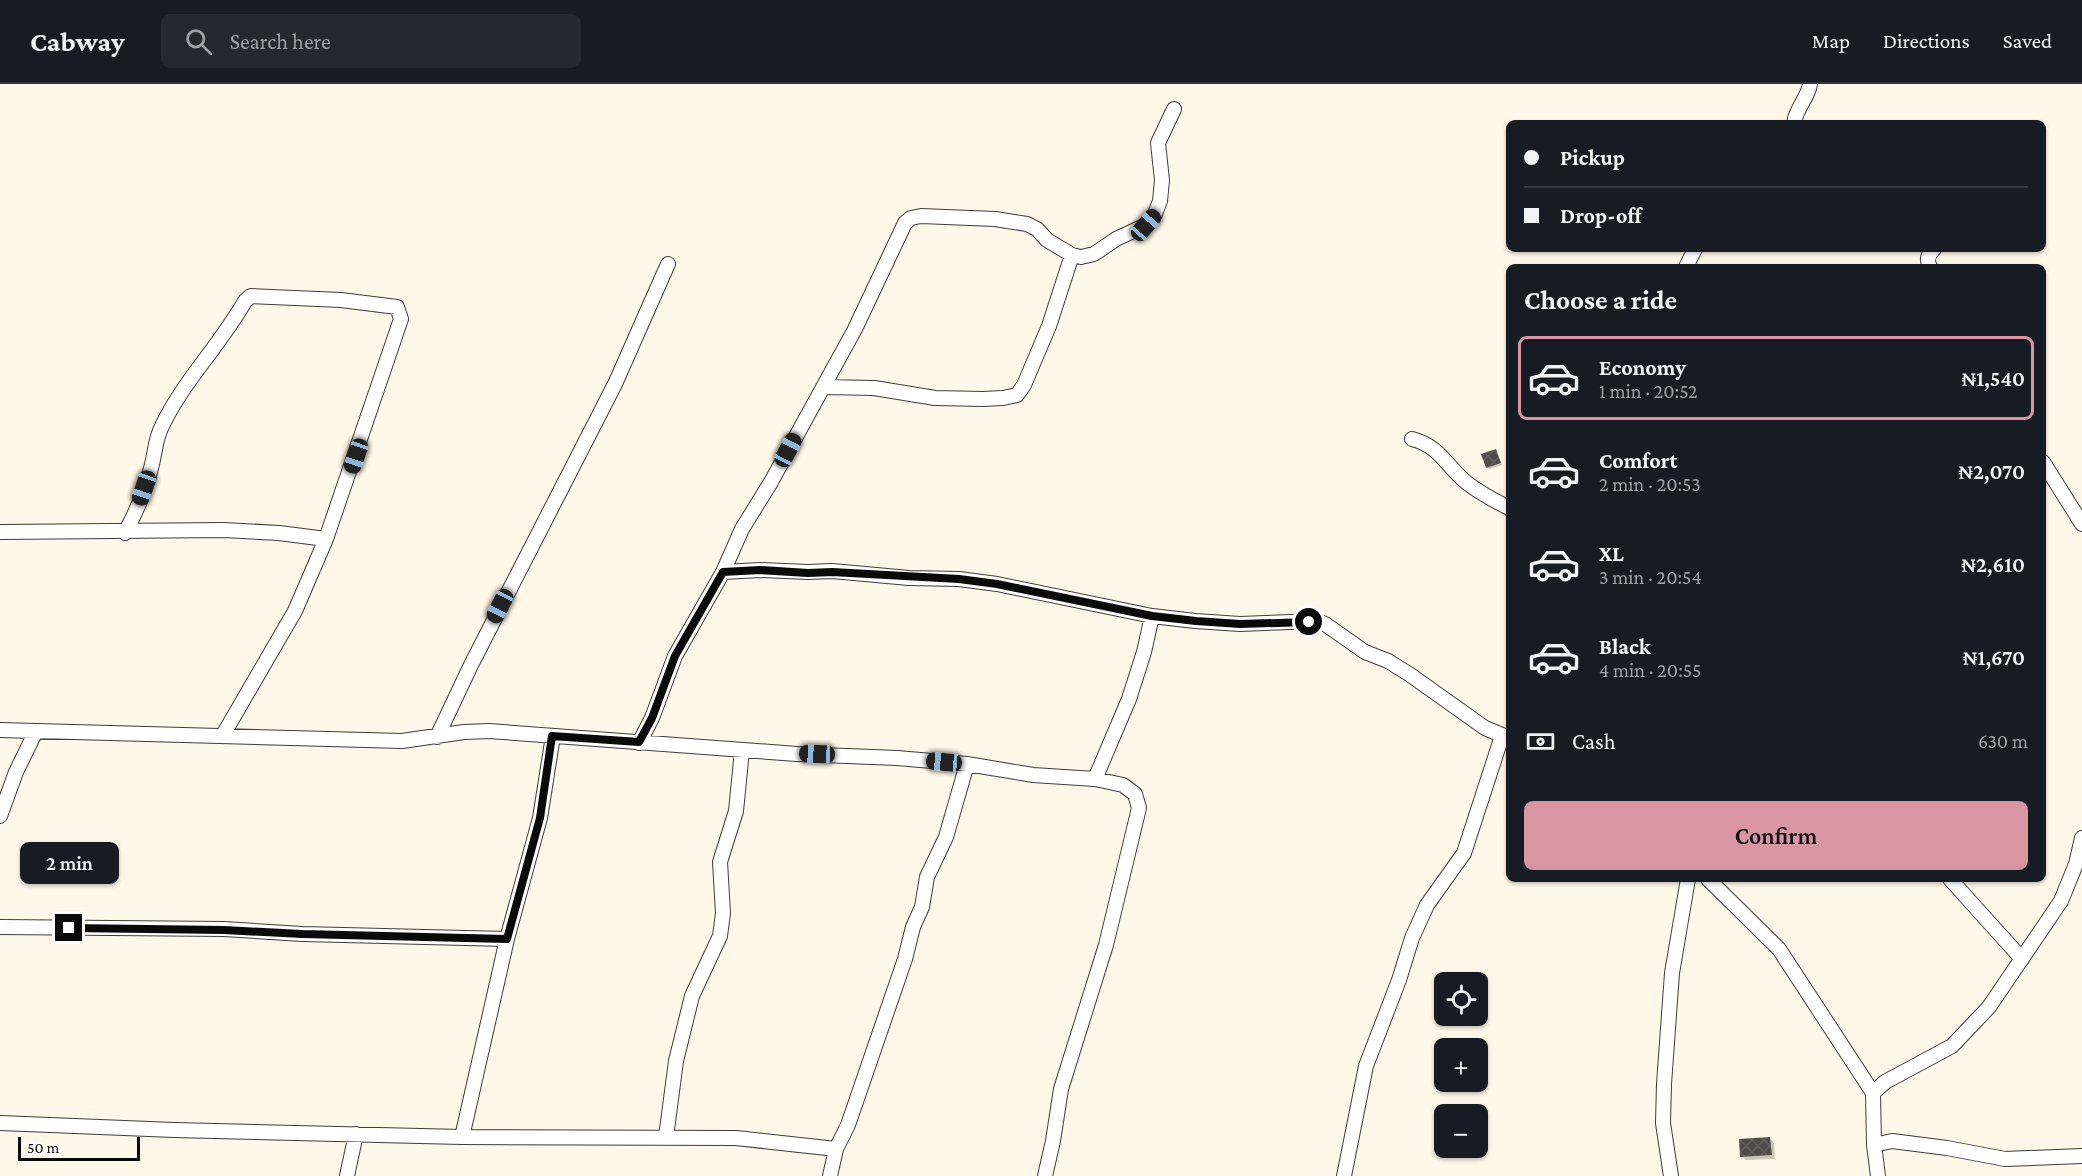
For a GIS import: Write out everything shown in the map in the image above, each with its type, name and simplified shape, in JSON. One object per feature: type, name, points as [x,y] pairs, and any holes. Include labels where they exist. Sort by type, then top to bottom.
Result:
[{"type":"street","points":[[1794,120],[1809,91],[1810,84]]},
{"type":"street","points":[[639,742],[652,718],[675,656],[723,572],[742,529],[771,482],[855,329],[905,223],[911,218],[921,216],[995,219],[1026,224],[1037,229],[1047,240],[1072,255],[1094,254],[1116,238],[1146,225],[1155,214],[1160,201],[1162,180],[1158,143],[1174,109]]},
{"type":"street","points":[[823,387],[874,388],[935,398],[983,399],[1017,395],[1024,385],[1049,326],[1072,255]]},
{"type":"street","points":[[437,737],[481,644],[615,384],[668,264]]},
{"type":"street","points":[[125,532],[137,509],[152,467],[154,444],[163,424],[184,387],[245,301],[251,296],[341,300],[397,308],[401,319],[326,539],[295,611],[223,735]]},
{"type":"street","points":[[1412,440],[1424,442],[1434,449],[1455,473],[1470,485],[1506,506]]},
{"type":"street","points":[[2046,467],[2082,524]]},
{"type":"street","points":[[0,532],[224,530],[279,533],[326,539]]},
{"type":"street","points":[[723,572],[760,570],[832,572],[959,579],[1007,586],[1152,616],[1240,624],[1322,622],[1365,652],[1388,661],[1446,702],[1505,737],[1464,853],[1427,905],[1412,938],[1399,980],[1366,1066],[1344,1176]]},
{"type":"street","points":[[1095,779],[1129,699],[1144,652],[1152,616]]},
{"type":"street","points":[[0,730],[402,741],[464,732],[489,731],[742,750],[897,758],[967,764],[1033,775],[1095,779],[1123,785],[1135,794],[1139,808],[1106,945],[1061,1089],[1045,1176]]},
{"type":"street","points":[[0,816],[16,772],[36,731]]},
{"type":"street","points":[[462,1137],[507,939],[540,818],[552,736]]},
{"type":"street","points":[[666,1137],[676,1061],[692,996],[720,936],[723,913],[720,862],[736,811],[742,750]]},
{"type":"street","points":[[830,1176],[836,1149],[848,1125],[905,959],[913,927],[922,907],[927,877],[946,837],[967,764]]},
{"type":"street","points":[[1873,1093],[1885,1082],[1952,1046],[1989,1007],[2061,901],[2076,864],[2082,838]]},
{"type":"street","points":[[1671,1176],[1663,1123],[1664,1084],[1672,974],[1687,882]]},
{"type":"street","points":[[1711,882],[1779,949],[1873,1093],[1874,1145],[1878,1176]]},
{"type":"street","points":[[1953,882],[2022,959]]},
{"type":"street","points":[[0,927],[224,930],[507,939]]},
{"type":"street","points":[[0,1123],[462,1137],[736,1138],[836,1149]]},
{"type":"street","points":[[347,1176],[356,1134]]},
{"type":"street","points":[[1874,1145],[1892,1141],[2005,1159],[2082,1156]]},
{"type":"building","points":[[1496,449],[1501,463],[1486,468],[1481,454]]},
{"type":"building","points":[[1770,1137],[1772,1155],[1740,1157],[1739,1139]]},
{"type":"route","points":[[69,928],[224,930],[507,939],[540,818],[552,736],[639,742],[652,718],[675,656],[723,572],[760,570],[832,572],[959,579],[1039,592],[1152,616],[1240,624],[1309,622]]}]
